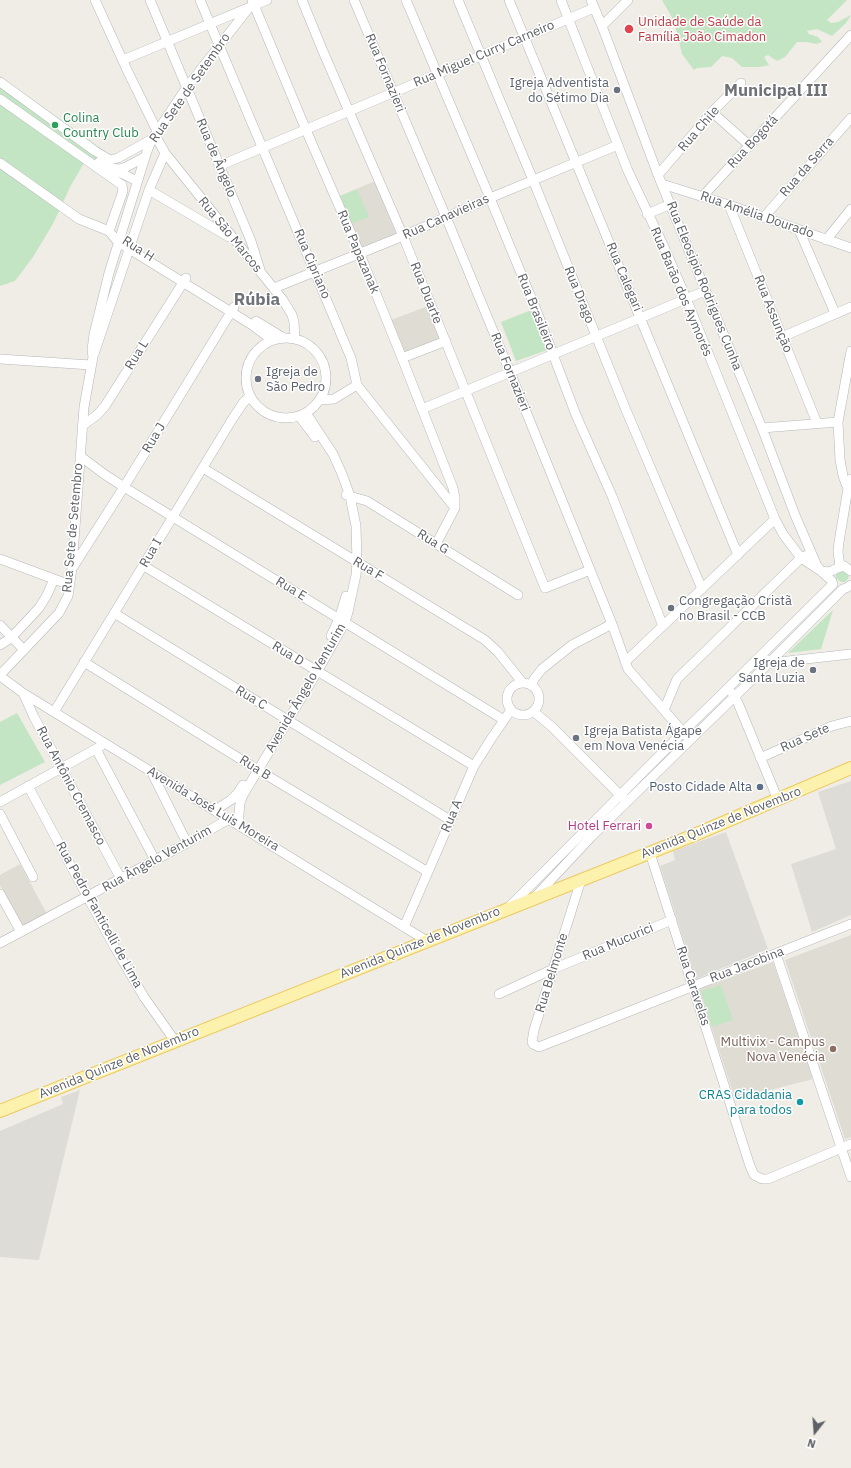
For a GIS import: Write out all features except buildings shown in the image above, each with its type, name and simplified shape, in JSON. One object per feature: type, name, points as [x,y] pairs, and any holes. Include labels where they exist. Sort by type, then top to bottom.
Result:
[{"type":"main road","name":"Avenida Quinze de Novembro","points":[[0,1110],[650,853],[848,772]]},
{"type":"street","name":"Rua São Marcos","points":[[95,0],[123,60],[155,135],[165,153],[274,288],[292,315],[295,339]]},
{"type":"street","name":"Rua de Ângelo","points":[[150,0],[251,241],[261,273]]},
{"type":"street","name":"Rua Cipriano","points":[[200,0],[220,44],[351,358],[357,385],[455,508]]},
{"type":"street","points":[[123,60],[211,24],[251,5],[267,0]]},
{"type":"street","name":"Rua Duarte","points":[[302,0],[348,111],[403,236],[545,588],[590,570]]},
{"type":"street","name":"Rua Fornazieri","points":[[354,0],[510,372],[622,648],[625,662],[632,675],[690,740]]},
{"type":"street","name":"Rua Brasileiro","points":[[406,0],[490,198],[576,415],[612,496],[663,626]]},
{"type":"street","name":"Rua Drago","points":[[458,0],[596,337],[702,589]]},
{"type":"street","name":"Rua Calegari","points":[[509,0],[738,555]]},
{"type":"street","name":"Rua Barão dos Aymorés","points":[[561,0],[628,171],[686,298],[775,519],[783,534],[801,558],[821,571]]},
{"type":"street","points":[[602,26],[628,0]]},
{"type":"street","name":"Rua Miguel Curry Carneiro","points":[[219,166],[263,146],[306,130],[569,18],[592,4]]},
{"type":"street","name":"Rua Eleosipio Rodrigues Cunha","points":[[592,4],[602,26],[658,175],[762,428],[795,515],[821,571]]},
{"type":"street","name":"Rua Sete de Setembro","points":[[0,676],[59,613],[68,596],[72,568],[82,426],[86,392],[92,361],[92,350],[115,236],[144,157],[155,135],[187,87],[251,5]]},
{"type":"street","name":"Rua Papazanak","points":[[251,5],[360,254],[453,488],[455,508]]},
{"type":"street","name":"Rua Bogotá","points":[[703,196],[851,35]]},
{"type":"street","points":[[0,82],[107,159],[112,160],[132,150],[155,135]]},
{"type":"street","name":"Rua Chile","points":[[658,175],[712,112],[741,83]]},
{"type":"street","points":[[0,89],[53,126],[103,164],[136,180],[135,162],[132,150]]},
{"type":"street","points":[[0,99],[122,185],[123,191],[115,236]]},
{"type":"street","points":[[712,112],[750,146]]},
{"type":"street","name":"Rua da Serra","points":[[764,217],[851,118]]},
{"type":"street","name":"Rua Canavieiras","points":[[274,288],[315,273],[618,145]]},
{"type":"street","name":"Rua Sete de Setembro","points":[[92,361],[157,169],[165,153]]},
{"type":"street","points":[[112,168],[122,168],[144,157]]},
{"type":"street","name":"Rua H","points":[[0,163],[79,219],[115,236],[232,309],[284,338]]},
{"type":"street","name":"Rua Amélia Dourado","points":[[662,184],[703,196],[851,248]]},
{"type":"street","points":[[150,190],[234,240]]},
{"type":"street","points":[[647,214],[671,204]]},
{"type":"street","name":"Rua Assunção","points":[[729,205],[817,423]]},
{"type":"street","points":[[826,240],[851,209]]},
{"type":"street","points":[[799,230],[835,313]]},
{"type":"street","name":"Rua L","points":[[82,426],[97,415],[105,406],[184,280]]},
{"type":"street","points":[[422,409],[705,291]]},
{"type":"street","points":[[782,337],[851,307]]},
{"type":"street","name":"Rua H","points":[[232,309],[272,340]]},
{"type":"street","name":"Rua J","points":[[72,568],[124,487],[232,309]]},
{"type":"street","points":[[284,338],[295,339],[304,342],[313,348],[320,356],[325,367],[327,378],[325,389],[320,400],[303,415],[288,418],[277,417],[266,413],[257,406],[250,396],[246,386],[245,375],[248,363],[254,353],[262,345],[272,340],[284,338]]},
{"type":"street","points":[[402,358],[446,341]]},
{"type":"street","points":[[849,493],[841,470],[838,422],[851,351]]},
{"type":"street","points":[[0,359],[92,361]]},
{"type":"street","points":[[320,400],[334,399],[357,385]]},
{"type":"street","name":"Rua I","points":[[54,712],[144,566],[172,516],[240,407],[250,396]]},
{"type":"street","name":"Avenida Ângelo Venturim","points":[[238,824],[240,803],[243,795],[256,769],[315,670],[342,620],[354,587],[356,526],[342,474],[333,454],[303,415]]},
{"type":"street","points":[[762,428],[838,422]]},
{"type":"street","name":"Rua E","points":[[80,456],[124,487],[504,720]]},
{"type":"street","name":"Rua F","points":[[203,468],[484,640],[498,652],[522,682]]},
{"type":"street","points":[[841,470],[851,471]]},
{"type":"street","points":[[533,898],[683,732],[762,655],[832,582],[831,577],[837,569],[839,542],[851,480]]},
{"type":"street","name":"Rua G","points":[[347,495],[367,501],[518,595]]},
{"type":"street","points":[[436,544],[455,508]]},
{"type":"street","points":[[625,662],[775,519]]},
{"type":"street","points":[[664,710],[677,679],[801,558],[812,554]]},
{"type":"street","points":[[0,559],[70,585]]},
{"type":"street","name":"Rua D","points":[[144,566],[474,766]]},
{"type":"street","points":[[821,571],[826,572],[844,566],[851,570]]},
{"type":"street","points":[[821,571],[836,587],[848,590]]},
{"type":"street","points":[[0,645],[11,638],[39,608],[54,579]]},
{"type":"street","points":[[508,908],[623,798],[690,740],[770,662],[848,590]]},
{"type":"street","name":"Rua C","points":[[114,613],[450,820]]},
{"type":"street","points":[[532,685],[534,679],[542,669],[566,649],[581,639],[612,624]]},
{"type":"street","points":[[0,625],[24,650]]},
{"type":"street","points":[[762,655],[770,662],[851,654]]},
{"type":"street","name":"Rua B","points":[[84,662],[256,769],[428,872]]},
{"type":"street","name":"Avenida José Luis Moreira","points":[[0,676],[23,693],[105,744],[427,941]]},
{"type":"street","points":[[522,682],[532,685],[537,690],[539,695],[538,706],[534,712],[526,715],[520,715],[511,710],[506,701],[508,691],[516,684],[522,682]]},
{"type":"street","points":[[728,688],[738,703],[778,800]]},
{"type":"street","name":"Rua Antônio Cremasco","points":[[23,693],[34,717],[121,879]]},
{"type":"street","name":"Rua A","points":[[404,927],[474,766],[511,710]]},
{"type":"street","points":[[534,712],[551,726],[623,798]]},
{"type":"street","name":"Rua Sete","points":[[760,758],[832,726],[851,721]]},
{"type":"street","points":[[0,802],[105,744]]},
{"type":"street","points":[[96,749],[155,860]]},
{"type":"street","name":"Avenida Ângelo Venturim","points":[[215,810],[237,794],[256,769]]},
{"type":"street","points":[[152,772],[187,843]]},
{"type":"street","name":"Rua Pedro Fanticelli de Lima","points":[[28,786],[87,897],[144,997],[174,1041]]},
{"type":"street","points":[[0,814],[33,877]]},
{"type":"street","name":"Rua Ângelo Venturim","points":[[0,943],[121,879],[229,819]]},
{"type":"street","name":"Rua Caravelas","points":[[650,853],[750,1166],[756,1177],[768,1179],[841,1148]]},
{"type":"street","name":"Rua Belmonte","points":[[554,1042],[539,1047],[532,1042],[534,1030],[581,880]]},
{"type":"street","points":[[0,894],[21,932]]},
{"type":"street","name":"Rua Mucurici","points":[[499,994],[553,969],[672,920]]},
{"type":"street","name":"Rua Jacobina","points":[[554,1042],[851,924]]},
{"type":"street","points":[[776,954],[851,1177]]},
{"type":"street","points":[[841,1148],[851,1144]]},
{"type":"shaded area","points":[[375,181],[396,234],[361,249],[340,196]]},
{"type":"shaded area","points":[[428,306],[443,339],[405,354],[391,320]]},
{"type":"shaded area","points":[[851,781],[851,915],[812,932],[791,864],[836,849],[818,792]]},
{"type":"shaded area","points":[[726,832],[768,949],[696,979],[660,866],[675,860],[673,851]]},
{"type":"shaded area","points":[[20,864],[47,914],[23,927],[0,885],[0,875]]},
{"type":"shaded area","name":"Multivix - Campus Nova Venécia","points":[[851,935],[851,1137],[845,1139],[785,960]]},
{"type":"shaded area","points":[[773,962],[813,1079],[735,1099],[699,989]]},
{"type":"shaded area","points":[[80,1090],[39,1260],[0,1257],[0,1131],[63,1104],[61,1097]]},
{"type":"green space","points":[[662,0],[847,0],[827,20],[831,23],[838,22],[851,15],[846,23],[832,36],[817,29],[807,31],[809,34],[818,37],[822,42],[816,44],[797,42],[785,57],[777,61],[768,55],[764,57],[769,65],[760,67],[742,67],[732,58],[722,56],[711,67],[697,68],[694,70],[682,54],[674,21]]},
{"type":"green space","points":[[0,76],[110,155],[98,164],[87,158],[70,187],[54,222],[33,257],[15,281],[0,286]]},
{"type":"green space","points":[[357,189],[369,217],[351,224],[340,196]]},
{"type":"green space","points":[[534,309],[550,349],[516,361],[501,322]]},
{"type":"green space","points":[[841,569],[849,575],[845,582],[841,582],[836,578],[836,574]]},
{"type":"green space","points":[[833,610],[821,649],[788,653]]},
{"type":"green space","points":[[17,713],[45,762],[0,785],[0,722]]},
{"type":"green space","points":[[721,985],[733,1020],[712,1027],[701,991]]},
{"type":"place","name":"Unidade de Saúde da Família João Cimadon","points":[[629,29]]},
{"type":"place","name":"Igreja Adventista do Sétimo Dia","points":[[617,90]]},
{"type":"place","name":"Colina Country Club","points":[[55,125]]},
{"type":"place","name":"Igreja de São Pedro","points":[[258,379]]},
{"type":"place","name":"Congregação Cristã no Brasil - CCB","points":[[671,608]]},
{"type":"place","name":"Igreja de Santa Luzia","points":[[813,670]]},
{"type":"place","name":"Igreja Batista Ágape em Nova Venécia","points":[[576,738]]},
{"type":"place","name":"Posto Cidade Alta","points":[[760,787]]},
{"type":"place","name":"Hotel Ferrari","points":[[649,826]]},
{"type":"place","name":"Multivix - Campus Nova Venécia","points":[[833,1049]]},
{"type":"place","name":"CRAS Cidadania para todos","points":[[800,1102]]},
{"type":"district","name":"Municipal III","points":[[776,91]]},
{"type":"district","name":"Rúbia","points":[[257,300]]}]
